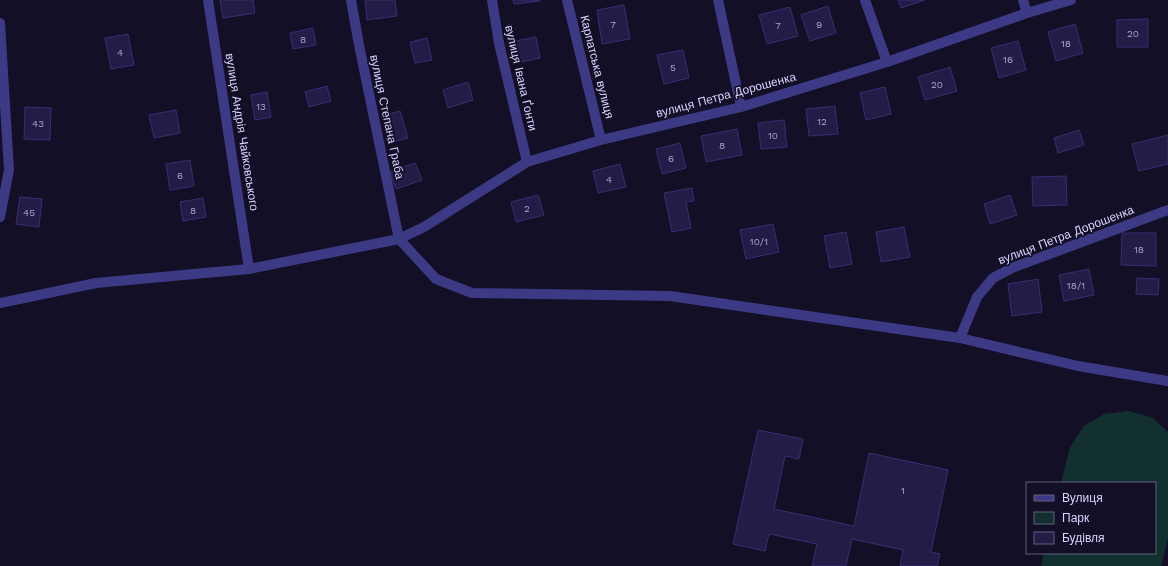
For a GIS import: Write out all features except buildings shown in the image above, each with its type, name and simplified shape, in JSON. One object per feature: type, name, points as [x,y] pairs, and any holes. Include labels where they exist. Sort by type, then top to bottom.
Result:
[{"type":"street","name":"вулиця Андрія Чайковського","points":[[208,0],[249,269]]},
{"type":"street","name":"вулиця Степана Граба","points":[[351,0],[399,239]]},
{"type":"street","name":"вулиця Івана Ґонти","points":[[492,0],[499,43],[527,162]]},
{"type":"street","name":"Карпатська вулиця","points":[[567,0],[601,140]]},
{"type":"street","points":[[718,0],[741,107]]},
{"type":"street","points":[[865,0],[887,62]]},
{"type":"street","points":[[1023,0],[1027,13]]},
{"type":"street","name":"вулиця Петра Дорошенка","points":[[0,303],[96,283],[249,269],[399,239],[424,227],[527,162],[601,140],[741,107],[887,62],[1027,13],[1071,0]]},
{"type":"street","points":[[0,23],[9,170],[0,217]]},
{"type":"street","name":"вулиця Петра Дорошенка","points":[[960,338],[977,297],[993,278],[1012,268],[1168,210]]},
{"type":"street","points":[[399,239],[436,279],[472,293],[670,296],[960,338],[1078,366],[1168,381]]},
{"type":"green space","points":[[1129,411],[1153,418],[1168,432],[1168,538],[1161,566],[1041,566],[1044,554],[1156,554],[1156,482],[1061,482],[1070,447],[1084,426],[1104,414]]}]
